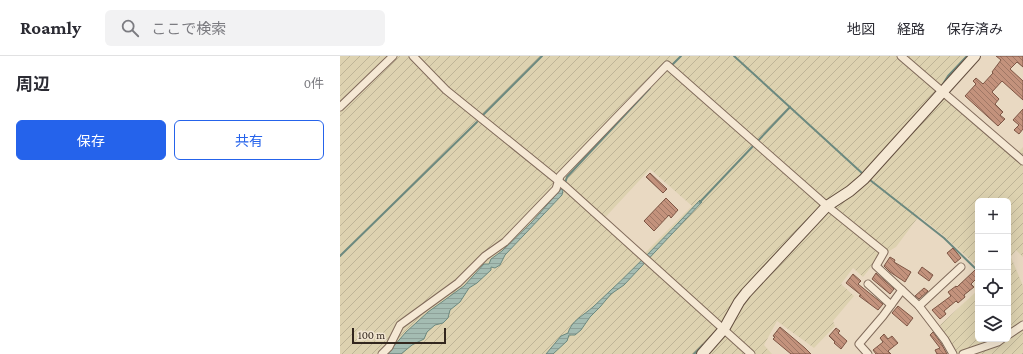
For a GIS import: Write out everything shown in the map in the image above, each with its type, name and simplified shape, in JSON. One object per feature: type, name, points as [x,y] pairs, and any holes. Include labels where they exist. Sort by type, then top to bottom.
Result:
[{"type":"street","points":[[340,107],[393,56]]},
{"type":"street","points":[[413,56],[446,90],[562,185],[650,262],[751,354]]},
{"type":"street","points":[[901,56],[1023,161]]},
{"type":"street","points":[[702,354],[724,330],[739,302],[746,293],[827,206],[850,191],[864,179],[975,56]]},
{"type":"street","points":[[562,185],[560,176],[670,67],[827,206],[884,252],[876,266],[919,306],[945,340],[953,354]]},
{"type":"street","points":[[382,354],[389,347],[400,325],[458,284],[485,256],[505,242],[556,189],[562,185]]},
{"type":"street","points":[[919,306],[961,267]]},
{"type":"street","points":[[868,284],[891,305]]},
{"type":"street","points":[[868,354],[859,344],[902,290]]},
{"type":"street","points":[[1011,333],[1023,325]]},
{"type":"street","points":[[963,354],[998,342]]},
{"type":"shaded area","points":[[340,56],[981,56],[948,92],[1018,152],[1023,147],[1023,257],[1016,250],[1011,257],[1011,198],[975,198],[975,264],[919,216],[896,247],[879,257],[863,277],[853,268],[841,284],[854,296],[833,321],[835,326],[814,348],[777,321],[764,345],[772,354],[340,354]],"holes":[[[650,169],[692,206],[640,258],[600,223]]]},
{"type":"shaded area","points":[[561,189],[563,190],[562,195],[505,255],[500,265],[495,268],[491,267],[491,270],[469,288],[460,302],[450,310],[448,318],[443,323],[435,325],[427,332],[424,339],[412,345],[401,354],[387,354],[406,332],[428,312],[464,286],[484,264],[489,264],[491,259],[502,251],[532,222]]},
{"type":"shaded area","points":[[700,200],[702,202],[624,285],[611,294],[590,317],[581,330],[575,335],[569,335],[567,341],[553,354],[546,354],[561,336],[568,333],[575,322],[593,307],[661,241]]},
{"type":"shaded area","points":[[1011,257],[1023,286],[1023,354],[957,354],[940,325],[975,293],[975,342],[1011,342]]},
{"type":"building","points":[[996,56],[1023,56],[1023,67],[1017,62],[1010,69],[1023,81],[1023,100],[1002,81],[992,92],[999,99],[995,104],[1003,112],[1000,115],[1005,119],[998,126],[965,96],[976,84],[973,81],[976,78],[983,84],[993,73],[992,72],[1001,60]]},
{"type":"building","points":[[1023,109],[1023,129],[1019,134],[1014,130],[1019,125],[1013,120]]},
{"type":"building","points":[[650,173],[667,189],[663,193],[646,177]]},
{"type":"building","points":[[666,198],[678,210],[671,218],[669,215],[654,231],[644,221]]},
{"type":"building","points":[[953,248],[961,258],[955,263],[947,253]]},
{"type":"building","points":[[890,257],[895,260],[894,262],[911,272],[905,282],[884,266]]},
{"type":"building","points":[[922,267],[933,275],[929,281],[918,273]]},
{"type":"building","points":[[975,270],[975,280],[971,284],[974,287],[964,295],[965,297],[958,303],[956,301],[944,311],[946,314],[940,319],[932,310],[951,296],[948,292],[956,286],[957,287]]},
{"type":"building","points":[[876,273],[894,289],[890,294],[872,279]]},
{"type":"building","points":[[853,274],[861,281],[858,284],[883,304],[878,310],[859,296],[861,295],[846,283]]},
{"type":"building","points":[[924,288],[928,291],[919,299],[915,296]]},
{"type":"building","points":[[898,306],[913,318],[907,326],[892,313]]},
{"type":"building","points":[[780,327],[811,354],[791,354],[773,339],[775,337],[773,336]]},
{"type":"building","points":[[836,328],[840,331],[838,333],[847,341],[841,349],[829,336]]},
{"type":"building","points":[[933,332],[947,354],[937,354],[935,350],[940,348],[930,335]]},
{"type":"building","points":[[884,334],[888,339],[892,336],[898,343],[888,351],[891,354],[876,354],[873,350],[883,342],[880,338]]},
{"type":"waterway","points":[[483,115],[542,56]]},
{"type":"waterway","points":[[671,66],[681,56]]},
{"type":"waterway","points":[[734,56],[863,174]]},
{"type":"waterway","points":[[943,84],[948,76],[967,56]]},
{"type":"waterway","points":[[565,183],[567,177],[650,88]]},
{"type":"waterway","points":[[700,202],[790,107]]},
{"type":"waterway","points":[[340,256],[477,122]]},
{"type":"waterway","points":[[870,180],[944,238],[977,270]]},
{"type":"waterway","points":[[694,354],[703,345]]}]
